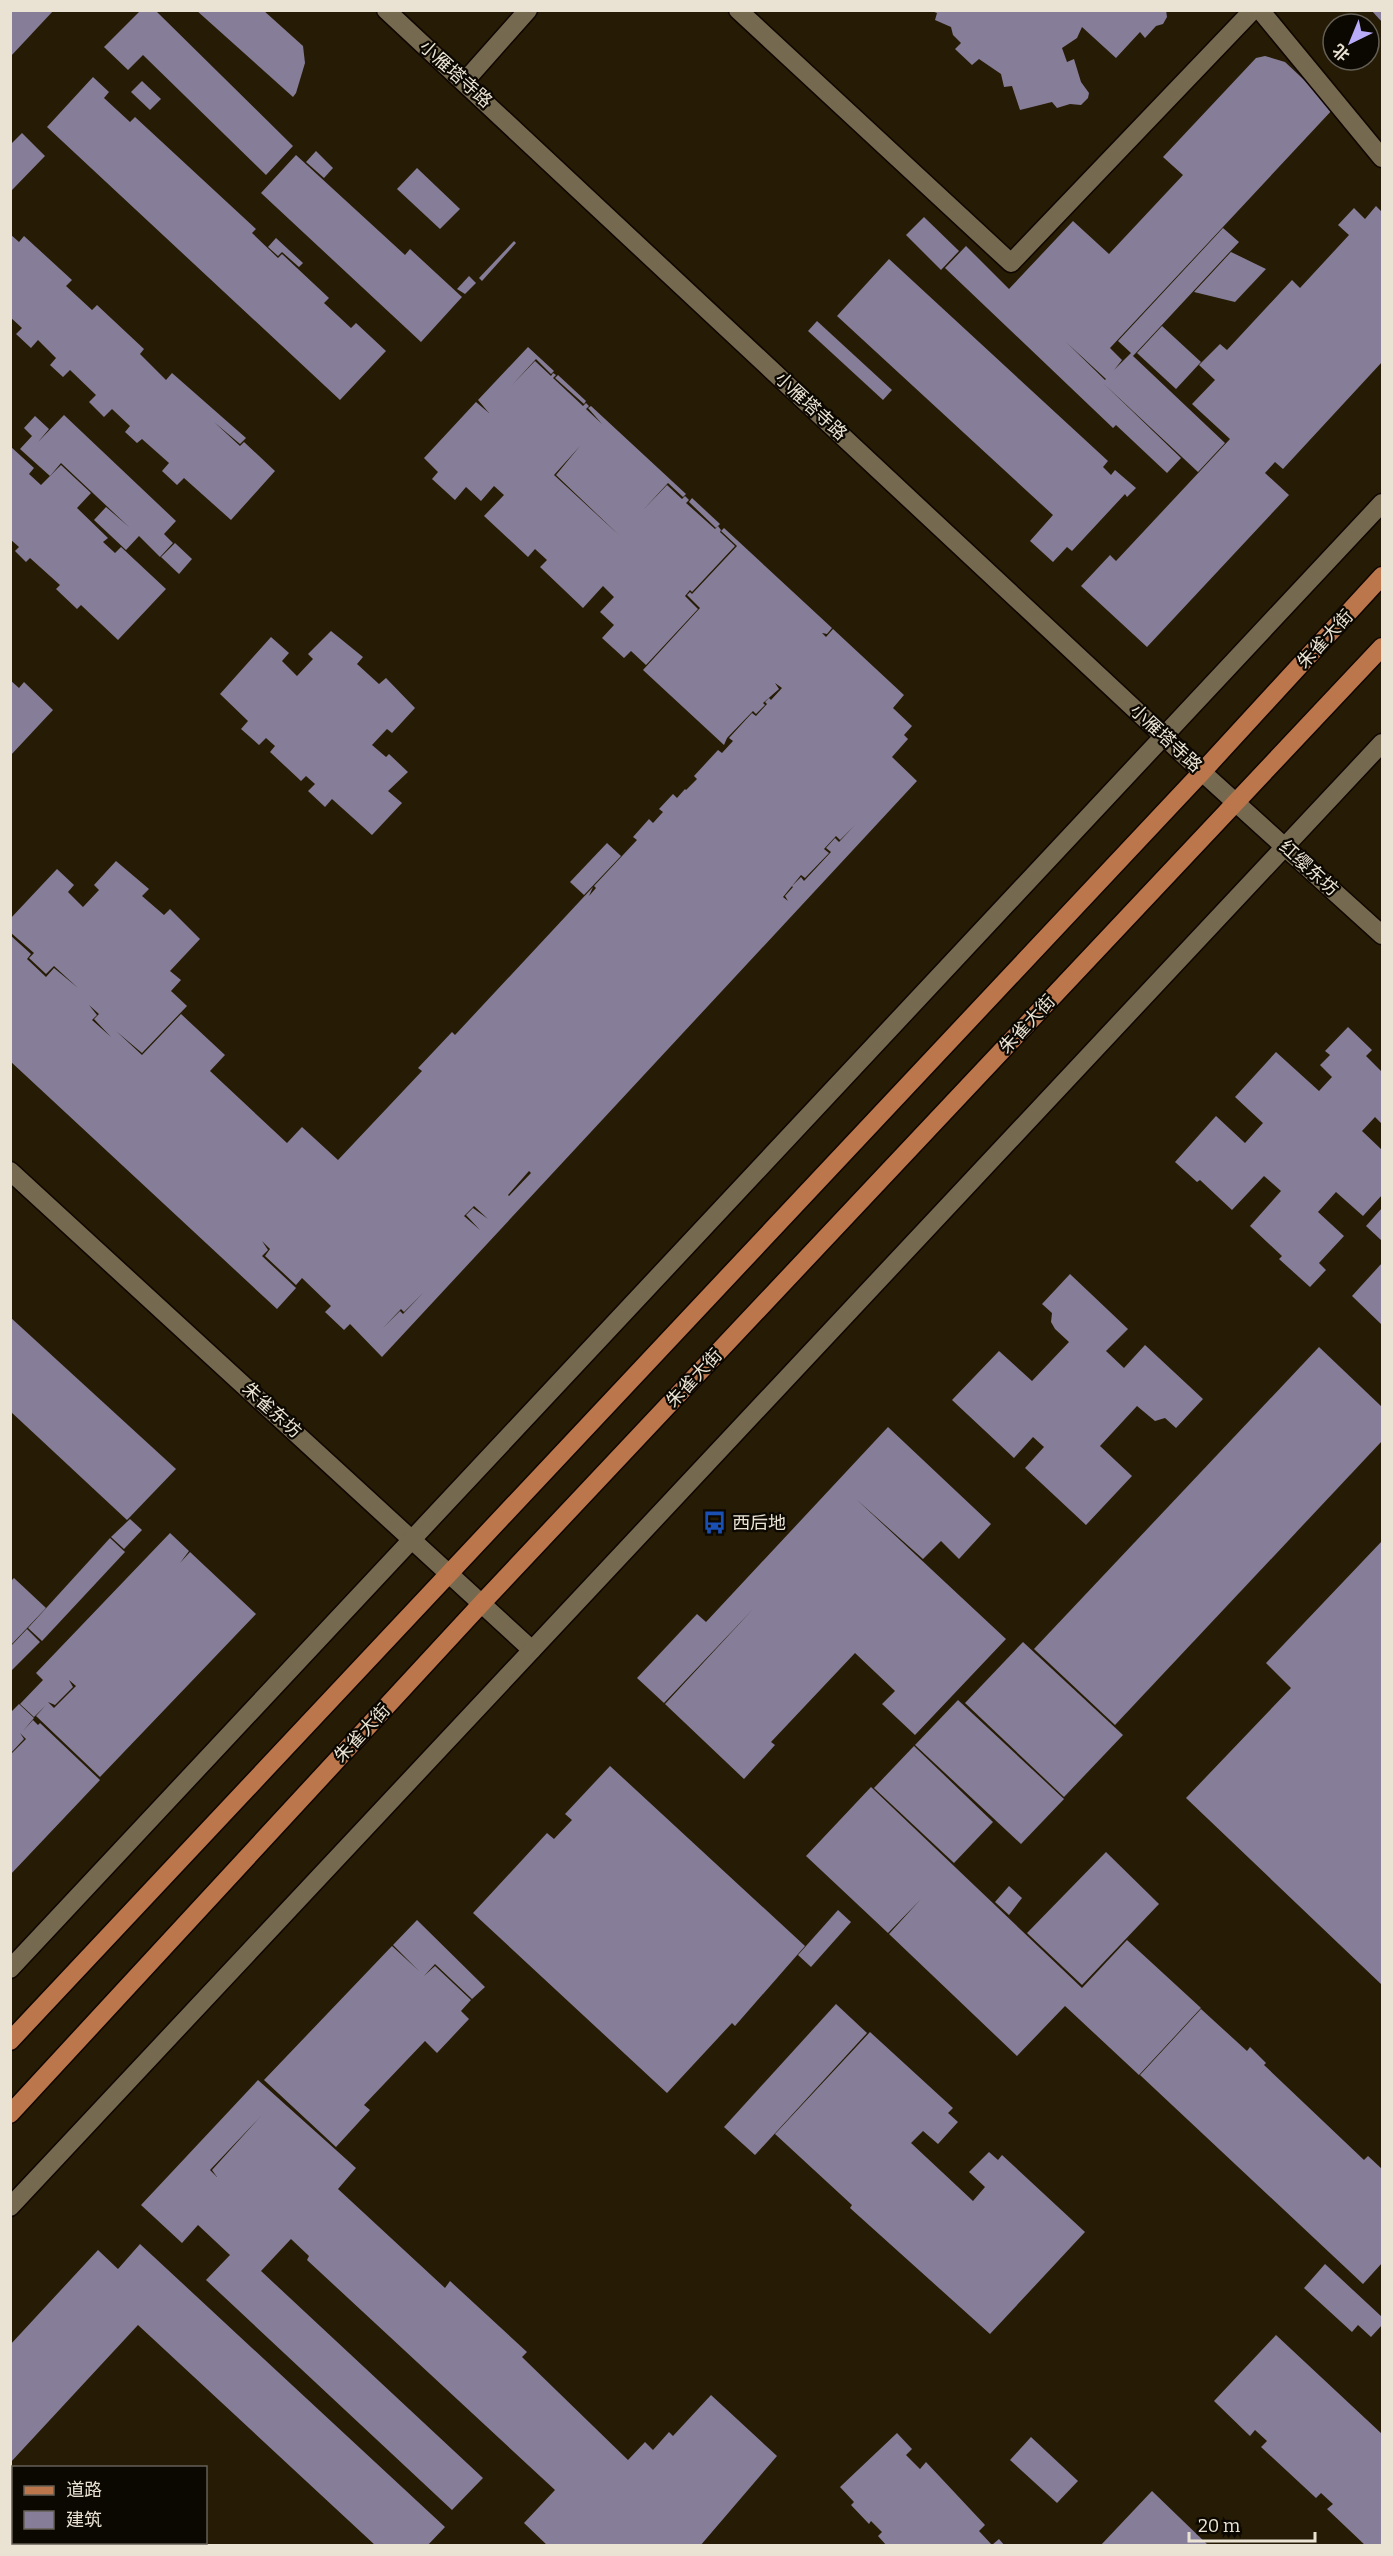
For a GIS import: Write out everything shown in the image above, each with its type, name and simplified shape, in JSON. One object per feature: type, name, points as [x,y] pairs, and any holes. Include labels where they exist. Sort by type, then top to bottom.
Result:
[{"type":"main road","name":"朱雀大街","points":[[10,2041],[448,1572],[1202,772],[1383,576]]},
{"type":"main road","name":"朱雀大街","points":[[10,2114],[482,1603],[1383,647]]},
{"type":"street","name":"小雁塔寺路","points":[[387,10],[1236,802]]},
{"type":"street","points":[[465,81],[528,10]]},
{"type":"street","points":[[738,10],[1011,262],[1253,10]]},
{"type":"street","points":[[1260,10],[1383,158]]},
{"type":"street","points":[[10,1969],[1383,503]]},
{"type":"street","points":[[10,2207],[1383,743]]},
{"type":"street","name":"红缨东坊","points":[[1236,802],[1383,935]]},
{"type":"street","name":"朱雀东坊","points":[[10,1171],[532,1650]]},
{"type":"building","points":[[10,10],[54,10],[10,57]]},
{"type":"building","points":[[141,10],[155,10],[293,146],[266,175],[143,55],[128,70],[104,47]]},
{"type":"building","points":[[196,10],[263,10],[303,46],[305,63],[293,97]]},
{"type":"building","points":[[929,10],[1166,10],[1167,17],[1163,24],[1156,26],[1145,38],[1140,32],[1116,58],[1082,27],[1077,38],[1062,48],[1067,62],[1074,59],[1081,82],[1089,93],[1088,98],[1081,105],[1070,104],[1057,108],[1052,102],[1020,110],[1012,86],[1004,87],[1001,74],[979,59],[972,65],[955,49],[961,43],[953,35],[951,27],[935,20],[937,13]]},
{"type":"building","points":[[1371,10],[1382,10],[1382,22],[1381,12]]},
{"type":"building","points":[[1265,56],[1285,62],[1334,108],[1110,348],[1122,360],[1114,370],[1131,353],[1118,341],[1223,228],[1239,242],[1133,356],[1225,443],[1198,472],[1102,382],[1181,458],[1167,473],[1116,425],[1113,428],[945,268],[966,246],[1009,289],[1073,221],[1109,254],[1183,175],[1163,157],[1256,58]],"holes":[[[1066,342],[1106,379],[1105,380]]]},
{"type":"building","points":[[93,77],[109,92],[104,98],[130,122],[135,117],[256,229],[252,233],[278,258],[282,254],[329,298],[324,303],[351,328],[356,323],[386,351],[340,400],[47,127]]},
{"type":"building","points":[[142,81],[161,99],[150,110],[131,92]]},
{"type":"building","points":[[22,133],[45,156],[12,190],[10,145]]},
{"type":"building","points":[[316,151],[333,168],[324,178],[306,162]]},
{"type":"building","points":[[296,155],[405,255],[410,249],[462,297],[421,342],[261,193]]},
{"type":"building","points":[[417,168],[460,209],[440,229],[397,189]]},
{"type":"building","points":[[1376,206],[1382,212],[1382,362],[1283,469],[1275,462],[1265,473],[1289,495],[1147,647],[1081,586],[1110,555],[1116,561],[1230,439],[1192,404],[1215,380],[1199,365],[1220,344],[1227,350],[1292,280],[1300,288],[1349,235],[1338,225],[1354,208],[1365,219]]},
{"type":"building","points":[[924,217],[959,251],[941,270],[906,235]]},
{"type":"building","points":[[10,234],[19,242],[24,236],[72,280],[66,286],[92,310],[97,305],[144,349],[140,354],[166,380],[172,373],[246,438],[240,444],[214,422],[240,446],[244,442],[275,471],[231,520],[184,478],[177,485],[162,471],[169,463],[142,439],[137,443],[125,432],[130,426],[112,409],[104,417],[89,402],[96,395],[70,370],[63,377],[50,365],[56,358],[38,340],[31,348],[16,334],[22,328],[10,317]]},
{"type":"building","points":[[276,238],[303,263],[299,267],[282,252],[278,256],[268,247]]},
{"type":"building","points":[[514,241],[516,243],[482,281],[479,278]]},
{"type":"building","points":[[1231,252],[1266,269],[1235,302],[1194,292]]},
{"type":"building","points":[[889,259],[1108,461],[1103,467],[1111,475],[1115,470],[1136,488],[1127,497],[1125,494],[1072,551],[1067,547],[1053,562],[1030,541],[1053,515],[837,316]]},
{"type":"building","points":[[469,276],[476,283],[465,294],[457,289]]},
{"type":"building","points":[[817,321],[892,390],[883,400],[808,331]]},
{"type":"building","points":[[1162,326],[1201,362],[1176,389],[1137,353]]},
{"type":"building","points":[[528,347],[554,371],[551,374],[536,359],[512,385],[535,361],[551,376],[553,373],[556,375],[553,378],[583,406],[586,403],[589,406],[586,409],[602,424],[588,408],[591,406],[686,494],[683,497],[668,483],[643,510],[667,485],[682,499],[685,496],[689,500],[686,503],[715,529],[718,526],[720,532],[735,546],[692,592],[690,590],[685,596],[698,609],[646,665],[631,651],[624,658],[602,638],[614,625],[600,612],[614,597],[603,586],[583,608],[540,567],[547,560],[535,549],[528,557],[484,516],[504,495],[494,486],[481,501],[466,487],[455,500],[432,479],[438,472],[424,458],[476,402],[489,413],[478,400]],"holes":[[[580,446],[556,475],[620,536],[554,475]]]},
{"type":"building","points":[[558,375],[586,401],[584,404],[555,378]]},
{"type":"building","points":[[64,415],[176,521],[164,534],[173,543],[160,557],[139,536],[126,550],[94,520],[106,507],[129,527],[61,463],[50,476],[20,449],[32,436],[24,428],[35,416],[49,429],[38,442]]},
{"type":"building","points":[[10,446],[34,468],[29,474],[41,485],[61,465],[91,493],[77,508],[108,538],[103,542],[115,553],[121,547],[166,589],[118,640],[81,605],[77,609],[56,589],[60,585],[30,558],[26,562],[15,551],[19,547],[10,539]]},
{"type":"building","points":[[692,498],[720,524],[716,528],[689,502]]},
{"type":"building","points":[[724,528],[832,628],[827,634],[822,633],[826,637],[833,629],[904,695],[893,708],[912,726],[904,735],[908,739],[892,757],[917,781],[382,1357],[350,1324],[344,1330],[325,1312],[331,1306],[302,1278],[296,1285],[265,1256],[270,1249],[262,1241],[268,1250],[262,1256],[296,1288],[277,1309],[10,1061],[10,935],[31,954],[27,959],[46,977],[54,968],[78,988],[54,966],[46,974],[29,958],[34,953],[10,932],[10,919],[57,869],[74,885],[68,892],[83,907],[99,890],[94,885],[116,861],[149,889],[142,896],[164,915],[170,909],[200,939],[170,971],[181,980],[171,991],[187,1006],[142,1053],[116,1031],[142,1055],[181,1014],[225,1055],[210,1071],[287,1143],[302,1127],[338,1160],[422,1071],[418,1068],[452,1032],[455,1035],[593,887],[589,896],[596,888],[594,886],[637,840],[633,837],[649,819],[653,823],[663,812],[659,809],[673,794],[677,798],[686,790],[697,779],[694,776],[718,750],[722,753],[733,741],[729,738],[752,713],[756,716],[767,704],[765,702],[769,698],[771,700],[782,688],[775,683],[779,689],[763,703],[765,705],[756,714],[753,711],[727,738],[724,745],[643,670],[700,608],[687,595],[690,592],[692,594],[737,546],[721,531]],"holes":[[[855,825],[839,842],[835,838],[826,848],[831,852],[804,881],[801,877],[792,886],[801,875],[805,878],[829,853],[824,849],[836,836],[840,840]],[[89,1005],[99,1014],[94,1019],[111,1037],[92,1020],[97,1015]],[[529,1171],[531,1173],[508,1195]],[[474,1206],[488,1219],[473,1208],[466,1215],[480,1230],[464,1216]],[[423,1293],[403,1314],[400,1311],[383,1328],[401,1309],[404,1312]]]},
{"type":"building","points":[[175,543],[192,559],[179,574],[161,557]]},
{"type":"building","points":[[331,631],[363,657],[357,664],[379,684],[386,678],[415,708],[392,733],[387,729],[372,745],[386,757],[389,754],[408,772],[388,791],[402,803],[372,835],[332,799],[325,807],[308,791],[315,784],[306,776],[301,781],[270,752],[275,746],[266,738],[259,745],[241,729],[248,721],[220,694],[271,637],[289,653],[282,661],[297,676],[313,659],[308,654]]},
{"type":"building","points":[[10,680],[19,688],[24,682],[53,710],[10,756]]},
{"type":"building","points":[[607,843],[621,856],[584,895],[570,882]]},
{"type":"building","points":[[1348,1027],[1372,1050],[1366,1056],[1382,1072],[1382,1124],[1375,1117],[1362,1131],[1382,1150],[1382,1195],[1363,1216],[1336,1192],[1318,1212],[1344,1236],[1319,1263],[1326,1270],[1310,1287],[1279,1259],[1282,1256],[1250,1226],[1281,1191],[1264,1176],[1232,1210],[1200,1180],[1197,1182],[1175,1162],[1216,1116],[1245,1143],[1263,1123],[1235,1097],[1276,1052],[1319,1091],[1332,1077],[1320,1065],[1330,1055],[1325,1051]]},
{"type":"building","points":[[1382,1208],[1382,1241],[1366,1226]]},
{"type":"building","points":[[1382,1263],[1382,1325],[1352,1296]]},
{"type":"building","points":[[1070,1274],[1128,1329],[1106,1351],[1124,1368],[1145,1345],[1203,1399],[1176,1428],[1165,1418],[1155,1421],[1137,1406],[1100,1446],[1132,1476],[1086,1525],[1025,1468],[1044,1447],[1033,1437],[1014,1458],[952,1400],[999,1351],[1032,1381],[1069,1342],[1055,1329],[1051,1322],[1052,1313],[1042,1304]]},
{"type":"building","points":[[10,1317],[176,1469],[127,1520],[10,1411]]},
{"type":"building","points":[[1319,1347],[1382,1407],[1382,1441],[1115,1725],[1034,1649]]},
{"type":"building","points":[[888,1427],[991,1524],[959,1559],[941,1541],[923,1559],[856,1499],[1006,1639],[915,1735],[882,1704],[895,1691],[855,1653],[771,1742],[775,1745],[744,1779],[665,1704],[754,1608],[664,1703],[637,1678],[697,1614],[706,1622]]},
{"type":"building","points":[[130,1519],[142,1530],[124,1549],[111,1537]]},
{"type":"building","points":[[170,1533],[189,1551],[180,1563],[190,1552],[256,1614],[100,1777],[36,1716],[46,1705],[34,1717],[20,1704],[43,1680],[36,1673]],"holes":[[[69,1680],[76,1686],[54,1708],[48,1702],[55,1705],[73,1687]]]},
{"type":"building","points":[[110,1538],[125,1552],[42,1641],[28,1628]]},
{"type":"building","points":[[1382,1541],[1382,1985],[1186,1798],[1291,1688],[1266,1663]]},
{"type":"building","points":[[14,1578],[46,1608],[10,1646],[10,1582]]},
{"type":"building","points":[[27,1629],[40,1642],[10,1672],[10,1647]]},
{"type":"building","points":[[1023,1642],[1123,1735],[1064,1797],[965,1703]]},
{"type":"building","points":[[958,1700],[1064,1799],[1021,1844],[915,1745]]},
{"type":"building","points":[[19,1704],[34,1718],[23,1731],[33,1720],[38,1725],[40,1723],[100,1780],[10,1875],[10,1755],[26,1739],[20,1733],[24,1739],[10,1754],[10,1713]]},
{"type":"building","points":[[914,1746],[993,1822],[954,1863],[874,1788]]},
{"type":"building","points":[[610,1766],[805,1946],[735,2026],[732,2023],[667,2093],[473,1913],[547,1833],[554,1839],[572,1820],[565,1814]]},
{"type":"building","points":[[871,1787],[1082,1988],[1127,1940],[1201,2008],[1139,2075],[1065,2006],[1017,2056],[889,1934],[921,1899],[888,1933],[806,1856]]},
{"type":"building","points":[[1106,1852],[1159,1904],[1082,1985],[1027,1933]]},
{"type":"building","points":[[1009,1886],[1022,1898],[1009,1915],[995,1902]]},
{"type":"building","points":[[838,1910],[851,1922],[811,1967],[798,1955]]},
{"type":"building","points":[[417,1920],[485,1987],[472,1999],[435,1964],[424,1976],[435,1966],[471,2000],[461,2011],[469,2019],[437,2053],[425,2041],[364,2105],[370,2110],[336,2147],[264,2080],[392,1946],[419,1971],[393,1945]]},
{"type":"building","points":[[836,2004],[867,2033],[755,2155],[724,2127]]},
{"type":"building","points":[[1201,2009],[1247,2051],[1250,2047],[1266,2063],[1264,2065],[1364,2160],[1368,2156],[1382,2169],[1382,2263],[1363,2284],[1140,2075]]},
{"type":"building","points":[[870,2032],[953,2108],[948,2113],[958,2122],[938,2144],[923,2131],[911,2143],[973,2201],[985,2187],[969,2172],[989,2152],[998,2160],[1002,2155],[1085,2232],[990,2334],[850,2208],[852,2205],[775,2134]]},
{"type":"building","points":[[258,2080],[356,2168],[338,2189],[445,2288],[450,2281],[527,2352],[522,2357],[628,2460],[645,2442],[653,2450],[669,2432],[673,2436],[711,2395],[777,2456],[700,2546],[548,2546],[524,2523],[555,2490],[307,2260],[309,2256],[291,2239],[261,2271],[483,2478],[452,2510],[206,2280],[230,2255],[198,2225],[182,2243],[141,2205]],"holes":[[[262,2115],[212,2170],[217,2177],[210,2170]]]},
{"type":"building","points":[[140,2244],[445,2527],[427,2546],[376,2546],[138,2325],[10,2463],[10,2345],[98,2250],[118,2269]]},
{"type":"building","points":[[1325,2264],[1382,2317],[1382,2325],[1371,2337],[1358,2325],[1352,2332],[1304,2288]]},
{"type":"building","points":[[1276,2335],[1382,2434],[1382,2546],[1366,2546],[1327,2509],[1333,2504],[1321,2493],[1316,2498],[1261,2447],[1267,2441],[1255,2430],[1250,2436],[1214,2401]]},
{"type":"building","points":[[897,2433],[912,2449],[906,2455],[920,2469],[926,2462],[985,2525],[979,2531],[992,2545],[999,2539],[1005,2546],[887,2546],[878,2536],[882,2532],[871,2521],[869,2524],[851,2505],[854,2502],[840,2487]]},
{"type":"building","points":[[1031,2437],[1078,2481],[1057,2503],[1010,2460]]},
{"type":"building","points":[[1152,2491],[1209,2546],[1100,2546]]},
{"type":"building","points":[[10,2495],[12,2496],[12,2544],[64,2544],[65,2546],[10,2546]]},
{"type":"place","name":"西后地","points":[[714,1523]]}]
